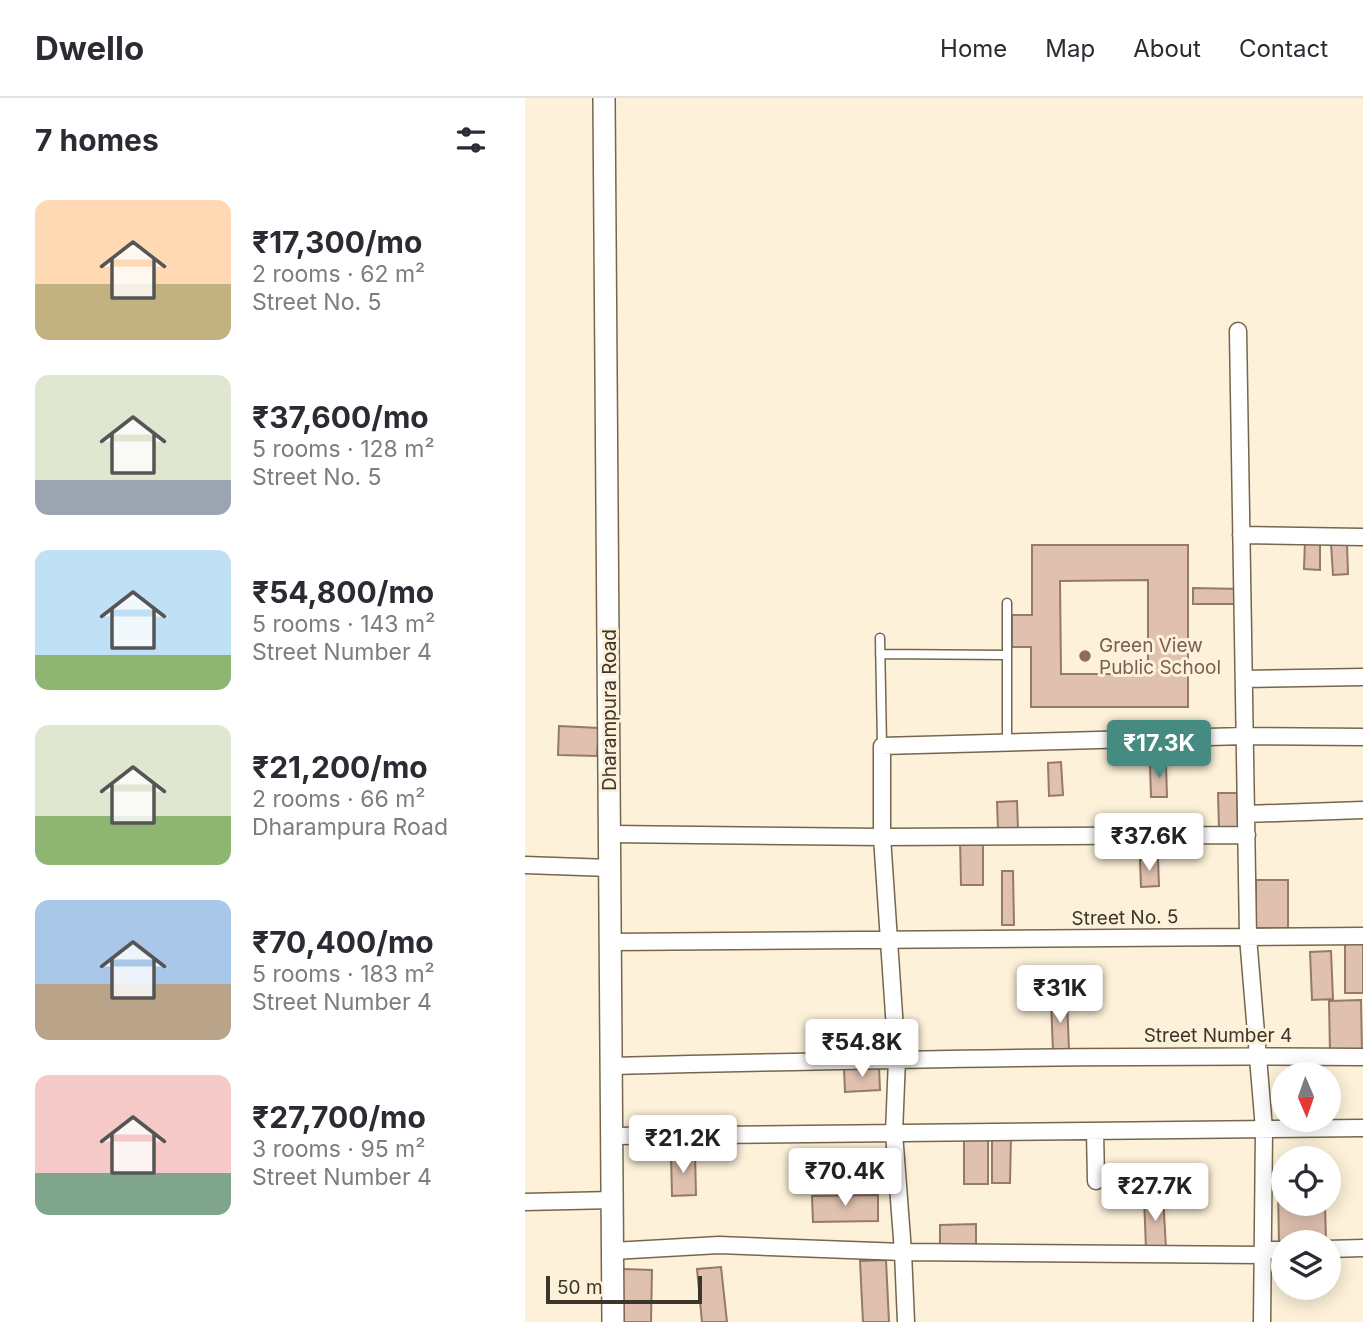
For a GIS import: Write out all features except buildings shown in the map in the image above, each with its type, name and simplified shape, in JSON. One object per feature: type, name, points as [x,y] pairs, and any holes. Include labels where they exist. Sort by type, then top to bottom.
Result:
[{"type":"street","name":"Dharampura Road","points":[[604,98],[613,1322]]},
{"type":"street","points":[[1238,331],[1248,937],[1264,1129],[1262,1322]]},
{"type":"street","points":[[1241,536],[1363,537]]},
{"type":"street","points":[[1244,679],[1363,677]]},
{"type":"street","points":[[907,1322],[894,1133],[897,1059],[882,837],[882,746],[1245,736],[1363,737]]},
{"type":"street","points":[[1246,814],[1363,810]]},
{"type":"street","points":[[610,834],[882,837],[1247,835]]},
{"type":"street","points":[[525,865],[610,869]]},
{"type":"street","name":"Street No. 5","points":[[611,942],[1363,936]]},
{"type":"street","name":"Street Number 4","points":[[612,1066],[897,1059],[1363,1057]]},
{"type":"street","points":[[612,1136],[1363,1128]]},
{"type":"street","points":[[1095,1130],[1096,1181]]},
{"type":"street","points":[[525,1202],[613,1200]]},
{"type":"street","points":[[613,1251],[719,1245],[903,1252],[1271,1252]]},
{"type":"street","points":[[1341,1249],[1363,1248]]},
{"type":"lane","points":[[1007,603],[1007,742]]},
{"type":"lane","points":[[880,638],[882,746]]},
{"type":"lane","points":[[880,654],[1007,655]]},
{"type":"place","name":"Green View Public School","points":[[1085,656]]}]
